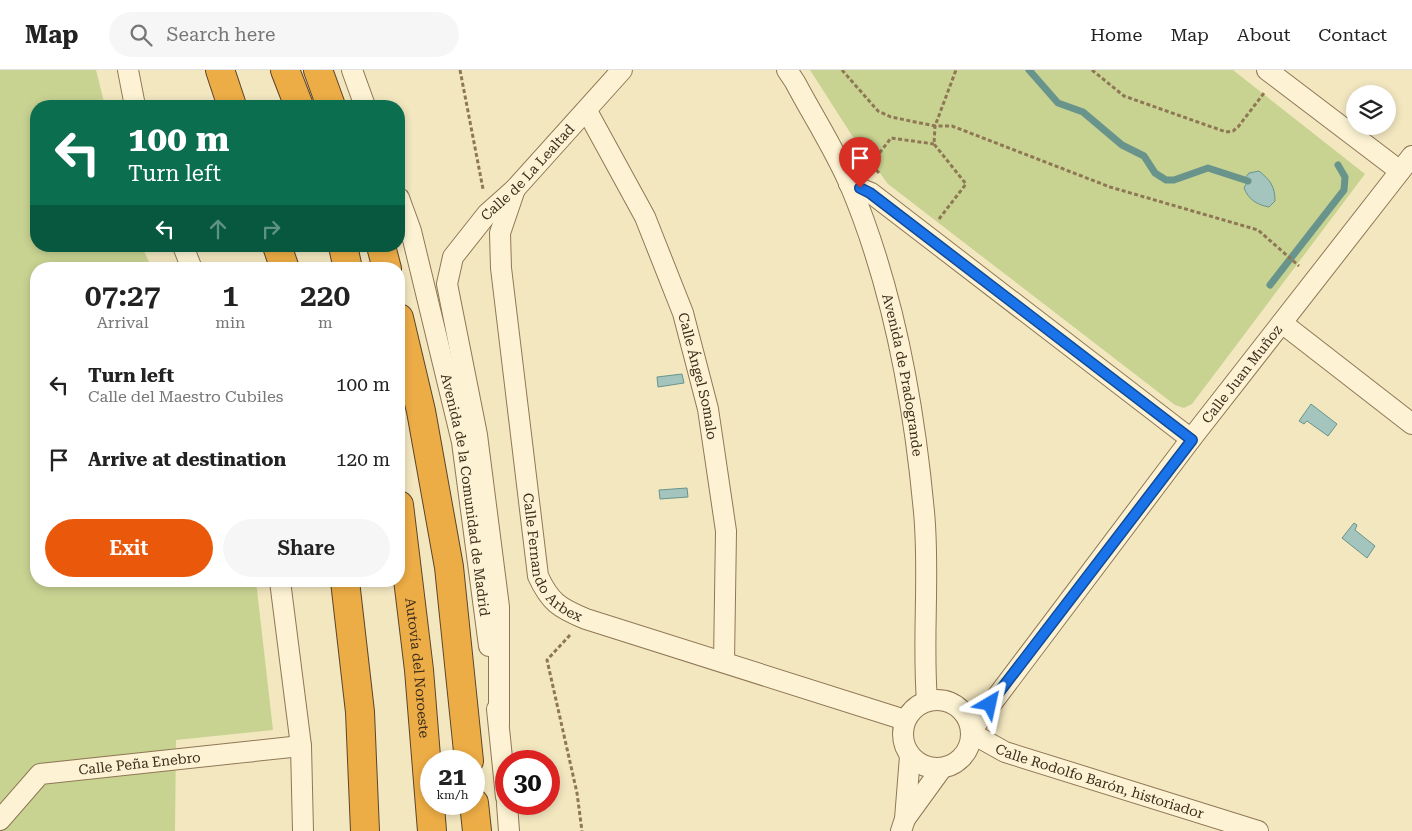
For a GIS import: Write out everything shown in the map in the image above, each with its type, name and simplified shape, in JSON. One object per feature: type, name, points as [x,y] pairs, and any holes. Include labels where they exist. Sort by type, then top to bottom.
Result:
[{"type":"highway","points":[[220,70],[230,100]]},
{"type":"highway","points":[[285,70],[297,100]]},
{"type":"highway","points":[[318,70],[329,100]]},
{"type":"highway","points":[[405,343],[421,411],[449,567],[468,750]]},
{"type":"highway","name":"Autovía del Noroeste","points":[[405,557],[418,670],[432,831]]},
{"type":"highway","points":[[346,587],[360,712],[365,831]]},
{"type":"highway","points":[[475,815],[477,831]]},
{"type":"street","points":[[128,70],[134,100]]},
{"type":"street","points":[[352,70],[363,100]]},
{"type":"street","name":"Calle de La Lealtad","points":[[499,722],[499,607],[477,435],[447,284],[453,257],[487,214],[515,189],[622,70]]},
{"type":"street","name":"Avenida de Pradogrande","points":[[787,70],[849,184],[873,246],[907,381],[924,513],[927,586],[924,664],[928,701]]},
{"type":"street","points":[[1272,74],[1400,172]]},
{"type":"street","name":"Calle Ángel Somalo","points":[[587,111],[645,217],[683,313],[705,400],[726,531],[724,662]]},
{"type":"street","name":"Calle Juan Muñoz","points":[[971,732],[1000,691],[1192,440],[1412,156]]},
{"type":"street","points":[[849,184],[870,193],[915,226],[1192,440]]},
{"type":"street","name":"Calle Fernando Arbex","points":[[515,189],[500,233],[501,268],[538,576],[547,595],[563,610],[905,720]]},
{"type":"street","name":"Avenida de la Comunidad de Madrid","points":[[405,214],[411,230],[462,442],[502,750]]},
{"type":"street","points":[[1282,323],[1412,424]]},
{"type":"street","points":[[281,587],[301,746],[303,831]]},
{"type":"street","name":"Calle Juan Muñoz","points":[[961,710],[1000,691]]},
{"type":"street","points":[[903,825],[910,756],[902,738],[905,720],[918,705],[928,701],[940,700],[951,703],[961,710],[968,720],[971,732],[966,752],[952,765],[942,768],[924,766],[910,756]]},
{"type":"street","name":"Calle Rodolfo Barón, historiador","points":[[971,732],[1005,752],[1258,831]]},
{"type":"street","name":"Calle Peña Enebro","points":[[0,820],[40,774],[301,746]]},
{"type":"street","points":[[903,825],[942,768]]},
{"type":"street","points":[[508,815],[510,831]]},
{"type":"path","points":[[460,70],[487,214]]},
{"type":"path","points":[[842,70],[878,111],[891,118],[935,126],[952,126],[1110,187],[1258,230],[1295,262]]},
{"type":"path","points":[[915,226],[924,216],[935,225],[966,184],[934,144],[935,126],[956,70]]},
{"type":"path","points":[[1092,70],[1124,96],[1226,132],[1233,131],[1238,126],[1272,74]]},
{"type":"path","points":[[884,177],[871,164],[891,138],[934,144]]},
{"type":"path","points":[[582,831],[577,793],[547,660],[586,618]]},
{"type":"green space","points":[[0,70],[96,70],[104,100],[30,100],[30,252],[145,252],[149,262],[30,262],[30,587],[257,587],[273,730],[176,740],[175,831],[0,831]]},
{"type":"green space","points":[[810,70],[1233,70],[1365,174],[1192,404],[1184,408],[1175,405],[888,184],[851,134]]},
{"type":"water","points":[[1259,171],[1269,180],[1273,187],[1275,201],[1269,207],[1254,201],[1244,188],[1248,181],[1245,178],[1249,173]]},
{"type":"water","points":[[682,374],[684,383],[658,387],[657,377]]},
{"type":"water","points":[[1311,404],[1337,424],[1328,436],[1307,421],[1304,424],[1299,421]]},
{"type":"water","points":[[687,488],[688,497],[660,499],[659,490]]},
{"type":"water","points":[[1354,523],[1357,525],[1355,530],[1375,546],[1367,558],[1342,538]]},
{"type":"waterway","points":[[1029,70],[1058,103],[1083,112],[1122,145],[1144,156],[1155,173],[1166,180],[1174,180],[1208,168],[1248,181]]},
{"type":"waterway","points":[[1270,285],[1344,190],[1345,177],[1338,165]]},
{"type":"route","points":[[860,188],[870,193],[1192,440],[990,704]]}]
